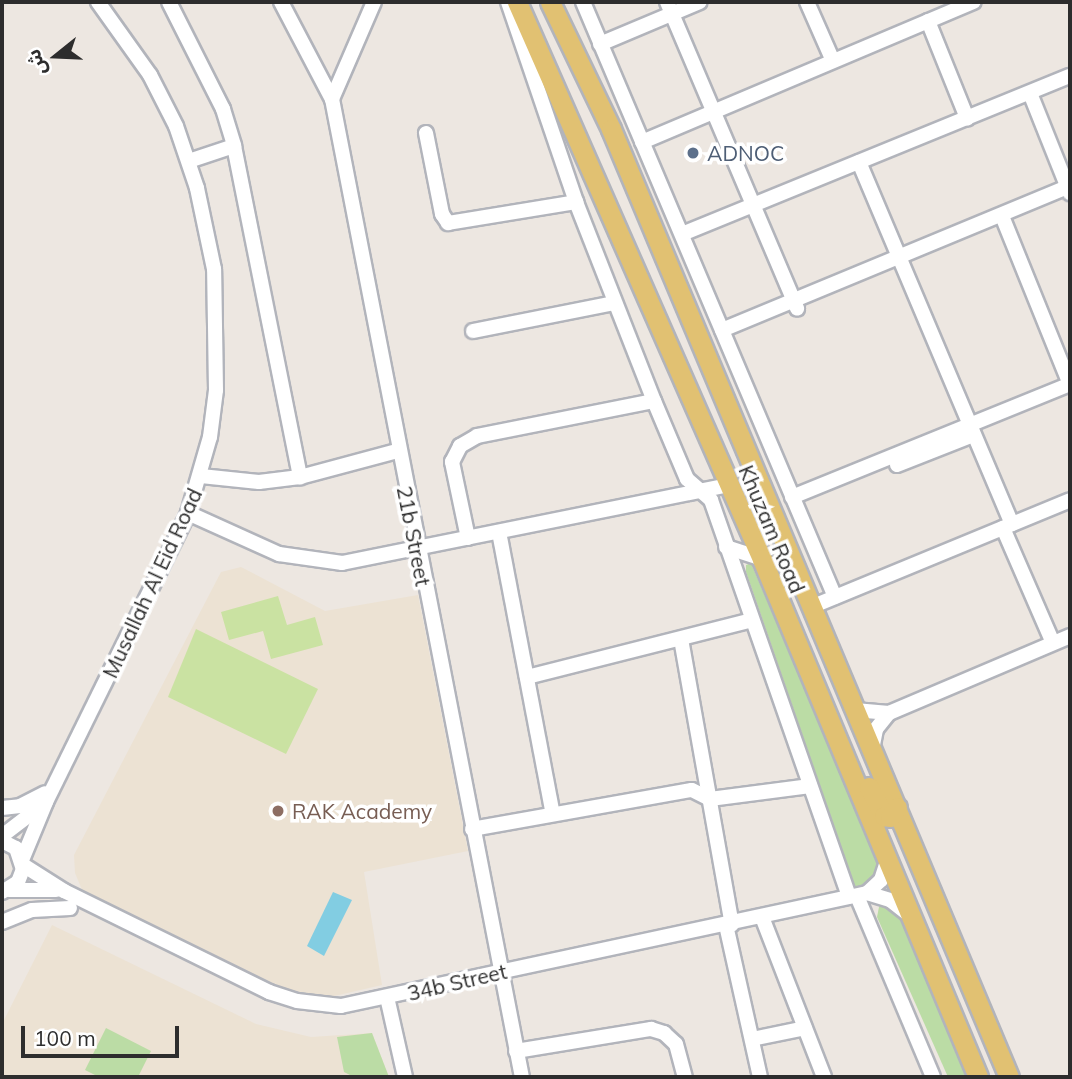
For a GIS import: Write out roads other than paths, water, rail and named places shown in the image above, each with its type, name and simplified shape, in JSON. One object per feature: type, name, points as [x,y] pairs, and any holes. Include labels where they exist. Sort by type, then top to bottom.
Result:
[{"type":"main road","name":"Khuzam Road","points":[[517,2],[762,559],[812,687],[978,1077]]},
{"type":"main road","name":"Khuzam Road","points":[[552,2],[750,461],[1009,1077]]},
{"type":"main road","points":[[688,392],[698,388],[709,393],[729,440],[750,461]]},
{"type":"main road","points":[[812,687],[842,724],[881,813],[890,817],[897,807]]},
{"type":"street","name":"Musallah Al Eid Road","points":[[4,892],[18,882],[22,862],[49,795],[188,513],[201,476],[216,390],[218,312],[207,228],[189,161],[150,75],[98,2]]},
{"type":"street","points":[[169,2],[223,110],[234,146],[300,477]]},
{"type":"street","name":"21b Street","points":[[281,2],[332,99],[397,451],[522,1077]]},
{"type":"street","points":[[332,99],[374,2]]},
{"type":"street","points":[[508,2],[576,202],[614,303],[687,478],[705,492],[810,786],[933,1077]]},
{"type":"street","points":[[583,2],[835,597]]},
{"type":"street","points":[[600,44],[669,8],[700,2]]},
{"type":"street","points":[[807,2],[833,61]]},
{"type":"street","points":[[642,142],[974,2]]},
{"type":"street","points":[[669,8],[796,305]]},
{"type":"street","points":[[928,21],[967,118]]},
{"type":"street","points":[[682,234],[1070,76]]},
{"type":"street","points":[[724,334],[900,263],[1002,216],[1070,189],[1030,93]]},
{"type":"street","points":[[426,132],[442,214],[448,223],[576,202]]},
{"type":"street","points":[[189,161],[234,146]]},
{"type":"street","points":[[859,162],[971,430],[1053,643]]},
{"type":"street","points":[[794,501],[971,430],[1070,384],[1002,216]]},
{"type":"street","points":[[473,331],[614,303]]},
{"type":"street","points":[[468,538],[452,463],[460,446],[477,436],[653,401]]},
{"type":"street","points":[[201,476],[259,482],[300,477],[397,451]]},
{"type":"street","points":[[188,513],[252,544],[303,560],[342,563],[705,492],[728,485]]},
{"type":"street","points":[[811,607],[1070,500]]},
{"type":"street","points":[[499,532],[553,814]]},
{"type":"street","points":[[726,547],[762,559]]},
{"type":"street","points":[[527,677],[752,620]]},
{"type":"street","points":[[872,750],[876,729],[889,713],[1070,636]]},
{"type":"street","points":[[681,639],[729,924],[760,1077]]},
{"type":"street","points":[[855,710],[889,713]]},
{"type":"street","points":[[472,829],[692,790],[710,799],[810,786]]},
{"type":"street","name":"Musallah Al Eid Road","points":[[2,839],[49,795]]},
{"type":"street","points":[[2,808],[20,806],[49,795]]},
{"type":"street","name":"34b Street","points":[[2,839],[16,848],[22,862],[64,891],[297,1001],[341,1006],[762,918],[858,895]]},
{"type":"street","points":[[858,895],[881,880],[887,862]]},
{"type":"street","name":"34b Street","points":[[4,892],[64,891]]},
{"type":"street","points":[[858,895],[890,900],[910,915]]},
{"type":"street","points":[[2,922],[32,910],[70,908]]},
{"type":"street","points":[[762,918],[824,1077]]},
{"type":"street","points":[[387,997],[405,1077]]},
{"type":"street","points":[[752,1038],[805,1028]]},
{"type":"street","points":[[516,1051],[651,1029],[664,1033],[676,1044],[685,1077]]},
{"type":"water","points":[[333,892],[352,900],[324,956],[307,946]]},
{"type":"place","name":"ADNOC","points":[[693,153]]},
{"type":"place","name":"RAK Academy","points":[[278,811]]}]
